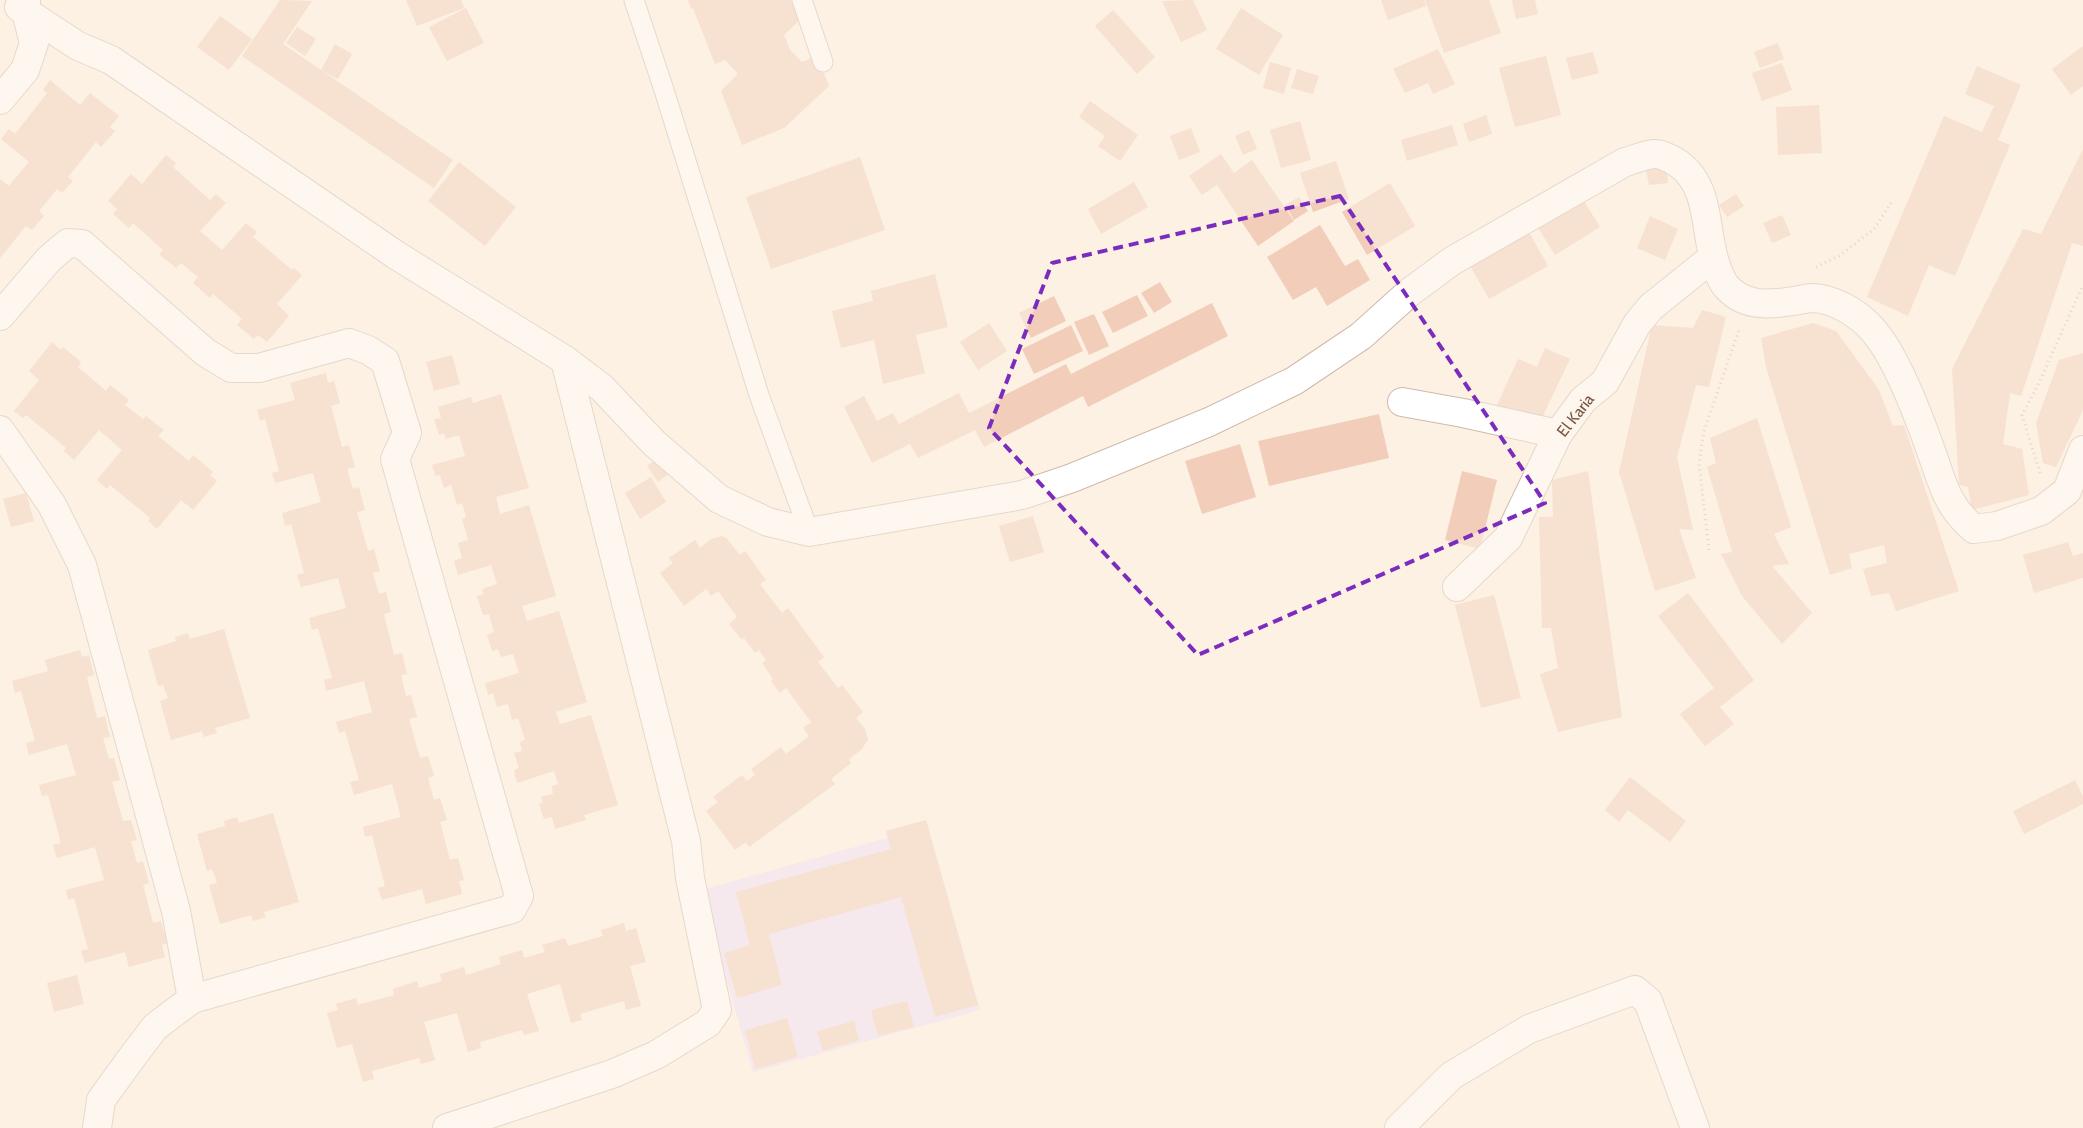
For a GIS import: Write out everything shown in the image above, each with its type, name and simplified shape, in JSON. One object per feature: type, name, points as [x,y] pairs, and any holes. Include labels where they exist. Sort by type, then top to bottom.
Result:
[{"type":"street","points":[[0,100],[25,70],[34,43],[21,4]]},
{"type":"street","points":[[21,4],[78,46],[111,60],[396,255],[565,360],[602,388],[654,443],[719,499],[768,522],[809,532],[1022,494],[1072,478],[1209,422],[1294,380],[1361,336],[1410,292],[1452,261],[1625,162],[1655,154],[1673,160],[1688,171],[1699,189],[1707,215],[1712,258],[1724,284],[1742,300],[1771,304],[1813,298],[1830,302],[1849,310],[1872,328],[1887,349],[1902,380],[1931,451],[1945,493],[1960,517],[1974,529],[1997,526],[2041,511],[2067,495],[2083,450]]},
{"type":"street","points":[[0,316],[50,259],[68,243],[82,244],[205,352],[231,368],[259,368],[349,343],[368,350],[385,361],[407,433],[395,459],[519,896],[512,909],[192,999],[155,1027],[132,1056],[101,1100],[97,1128]]},
{"type":"street","name":"El Karia","points":[[1457,587],[1508,538],[1558,434],[1583,400],[1605,382],[1637,324],[1651,307],[1712,258]]},
{"type":"street","points":[[447,1128],[612,1074],[656,1055],[708,1024],[717,1010],[690,878],[686,840],[565,360]]},
{"type":"street","points":[[579,417],[602,388]]},
{"type":"street","points":[[1402,402],[1558,434]]},
{"type":"street","points":[[0,430],[52,505],[82,565],[176,911],[192,999]]},
{"type":"street","points":[[1399,1128],[1451,1076],[1529,1029],[1635,990],[1648,1001],[1696,1128]]},
{"type":"lane","points":[[634,0],[759,395],[809,532]]},
{"type":"lane","points":[[802,0],[824,62]]},
{"type":"path","points":[[1813,269],[1839,256],[1874,229],[1893,200]]},
{"type":"path","points":[[2067,495],[2022,415],[2083,285]]},
{"type":"path","points":[[1709,550],[1699,463],[1700,455],[1704,431],[1749,301]]},
{"type":"highlighted area","points":[[1340,196],[1545,503],[1198,655],[989,428],[1052,263]]},
{"type":"shaded area","points":[[926,820],[980,1010],[753,1072],[701,890],[887,838],[886,831]]},
{"type":"building","points":[[280,0],[312,1],[283,44],[453,160],[434,188],[242,56]]},
{"type":"building","points":[[406,0],[461,0],[464,8],[417,26]]},
{"type":"building","points":[[688,0],[795,0],[802,18],[784,35],[790,50],[802,62],[817,56],[829,86],[784,128],[742,145],[721,91],[738,74],[725,60],[715,64]]},
{"type":"building","points":[[1193,0],[1207,30],[1181,42],[1162,1]]},
{"type":"building","points":[[1381,0],[1424,0],[1426,6],[1388,20]]},
{"type":"building","points":[[1425,0],[1489,0],[1501,33],[1444,53]]},
{"type":"building","points":[[1512,0],[1535,0],[1538,14],[1516,19]]},
{"type":"building","points":[[466,8],[484,43],[447,61],[429,27]]},
{"type":"building","points":[[1241,8],[1283,35],[1259,75],[1216,49]]},
{"type":"building","points":[[1113,10],[1155,57],[1137,74],[1095,26]]},
{"type":"building","points":[[220,16],[252,39],[229,70],[197,47]]},
{"type":"building","points":[[297,27],[316,39],[305,56],[286,43]]},
{"type":"building","points":[[1778,43],[1784,59],[1760,68],[1754,52]]},
{"type":"building","points":[[335,44],[352,54],[338,79],[321,70]]},
{"type":"building","points":[[2083,46],[2083,86],[2071,95],[2052,69]]},
{"type":"building","points":[[1438,49],[1455,84],[1433,94],[1428,83],[1405,93],[1393,69]]},
{"type":"building","points":[[1593,52],[1599,73],[1572,80],[1566,58]]},
{"type":"building","points":[[1546,56],[1561,115],[1515,127],[1499,68]]},
{"type":"building","points":[[1270,62],[1291,68],[1284,94],[1263,88]]},
{"type":"building","points":[[1782,63],[1792,90],[1762,101],[1752,73]]},
{"type":"building","points":[[1977,66],[2021,85],[1998,140],[2010,145],[1955,276],[1929,265],[1908,316],[1867,297],[1944,116],[1982,132],[1994,106],[1965,94]]},
{"type":"building","points":[[1297,69],[1319,76],[1313,94],[1291,88]]},
{"type":"building","points":[[50,80],[80,105],[90,93],[119,116],[110,127],[115,131],[101,147],[96,142],[68,177],[73,181],[62,193],[57,189],[39,211],[44,216],[32,230],[26,226],[0,258],[0,179],[9,186],[29,162],[1,139],[9,129],[15,134],[47,93],[43,90]]},
{"type":"building","points":[[1090,101],[1138,135],[1120,161],[1098,146],[1105,136],[1079,117]]},
{"type":"building","points":[[1819,105],[1822,153],[1778,155],[1776,107]]},
{"type":"building","points":[[1486,115],[1492,134],[1469,142],[1463,124]]},
{"type":"building","points":[[1300,121],[1311,160],[1281,168],[1270,130]]},
{"type":"building","points":[[1452,125],[1458,145],[1407,161],[1401,140]]},
{"type":"building","points":[[1191,128],[1200,152],[1179,160],[1170,136]]},
{"type":"building","points":[[1249,130],[1257,149],[1243,155],[1235,136]]},
{"type":"building","points":[[2083,149],[2083,246],[2072,243],[2021,396],[2010,393],[2003,444],[2022,449],[2029,495],[1972,510],[1968,487],[1959,485],[1952,369],[2023,229],[2041,234]]},
{"type":"building","points":[[1221,154],[1234,173],[1252,160],[1294,221],[1258,246],[1217,185],[1202,195],[1189,176]]},
{"type":"building","points":[[166,155],[176,163],[173,167],[210,200],[216,194],[226,203],[200,231],[222,250],[246,223],[257,232],[253,237],[292,270],[294,268],[302,275],[277,304],[289,316],[267,342],[258,335],[254,339],[237,325],[242,319],[213,294],[210,298],[193,283],[198,277],[181,263],[176,268],[159,254],[163,250],[133,223],[129,228],[113,214],[117,209],[108,201],[131,174],[142,184]]},
{"type":"building","points":[[860,157],[885,230],[771,269],[746,197]]},
{"type":"building","points":[[1336,161],[1349,199],[1313,212],[1300,173]]},
{"type":"building","points":[[459,162],[516,207],[485,246],[428,201]]},
{"type":"building","points":[[1666,167],[1668,183],[1649,185],[1646,170]]},
{"type":"building","points":[[1134,182],[1148,207],[1101,234],[1088,209]]},
{"type":"building","points":[[1390,183],[1415,226],[1367,255],[1342,212]]},
{"type":"building","points":[[1579,193],[1600,227],[1555,255],[1534,221]]},
{"type":"building","points":[[1736,194],[1744,206],[1727,217],[1719,205]]},
{"type":"building","points":[[1299,197],[1308,211],[1294,220],[1285,205]]},
{"type":"building","points":[[1782,215],[1791,235],[1772,243],[1763,223]]},
{"type":"building","points":[[1650,216],[1678,229],[1665,260],[1637,248]]},
{"type":"building","points":[[1320,225],[1345,266],[1358,259],[1370,280],[1327,306],[1316,287],[1293,300],[1267,257]]},
{"type":"building","points":[[1525,225],[1548,266],[1489,299],[1466,259]]},
{"type":"building","points":[[935,274],[948,327],[916,335],[925,373],[883,384],[874,340],[841,348],[832,311],[873,301],[871,291]]},
{"type":"building","points":[[1160,282],[1172,302],[1154,313],[1141,293]]},
{"type":"building","points":[[1137,295],[1148,316],[1113,333],[1102,312]]},
{"type":"building","points":[[1054,296],[1066,321],[1031,338],[1019,313]]},
{"type":"building","points":[[1212,303],[1228,336],[1088,407],[1083,396],[984,447],[975,430],[918,458],[910,444],[872,463],[844,407],[864,396],[877,421],[893,413],[899,424],[959,393],[969,413],[1066,364],[1071,374]]},
{"type":"building","points":[[1702,310],[1726,317],[1709,387],[1696,385],[1677,457],[1693,530],[1679,529],[1696,578],[1655,591],[1619,472],[1652,325],[1693,328]]},
{"type":"building","points":[[1094,314],[1109,346],[1089,355],[1074,322]]},
{"type":"building","points":[[989,323],[1007,351],[978,370],[960,342]]},
{"type":"building","points":[[1813,323],[1836,331],[1879,390],[1893,426],[1904,425],[1959,591],[1896,611],[1889,593],[1871,596],[1863,569],[1887,563],[1884,545],[1849,554],[1852,568],[1830,575],[1766,367],[1761,338]]},
{"type":"building","points":[[1071,325],[1083,351],[1034,374],[1022,349]]},
{"type":"building","points":[[52,342],[61,350],[63,347],[81,362],[78,367],[106,391],[110,385],[129,400],[125,405],[143,419],[146,416],[164,430],[158,436],[189,461],[193,455],[213,472],[210,475],[217,481],[193,510],[181,500],[157,529],[148,521],[150,518],[110,485],[107,489],[97,480],[122,450],[99,430],[74,460],[64,451],[66,448],[26,415],[23,418],[14,411],[39,380],[29,371]]},
{"type":"building","points":[[1545,348],[1570,359],[1539,424],[1497,405],[1518,359],[1537,367]]},
{"type":"building","points":[[2083,353],[2083,410],[2056,467],[2043,463],[2036,423],[2059,360]]},
{"type":"building","points":[[452,355],[460,384],[434,391],[426,362]]},
{"type":"building","points":[[326,373],[328,383],[334,381],[340,403],[331,406],[342,447],[349,445],[355,467],[347,469],[353,489],[359,487],[365,510],[357,512],[368,551],[374,549],[380,571],[373,573],[379,594],[386,592],[391,612],[384,614],[394,655],[402,653],[407,674],[401,675],[406,696],[411,695],[417,717],[409,719],[420,758],[428,756],[434,776],[428,778],[434,800],[440,798],[447,820],[440,822],[450,860],[458,858],[464,880],[459,881],[462,894],[426,904],[422,889],[382,900],[378,888],[385,886],[372,835],[365,837],[363,827],[401,817],[392,784],[354,795],[350,782],[359,780],[345,731],[339,733],[336,722],[372,712],[364,681],[326,691],[324,680],[332,678],[318,628],[312,630],[309,618],[346,608],[338,578],[301,587],[297,575],[304,573],[291,524],[285,526],[282,513],[321,502],[313,473],[275,483],[272,473],[279,471],[265,419],[260,421],[257,410],[295,400],[290,383]]},
{"type":"building","points":[[501,394],[529,488],[496,497],[500,514],[529,505],[556,596],[522,606],[527,621],[559,611],[587,702],[556,712],[560,724],[591,715],[618,805],[584,815],[586,820],[555,829],[552,817],[544,819],[539,804],[543,802],[541,797],[553,794],[552,786],[558,784],[554,771],[517,783],[514,770],[519,768],[514,753],[522,751],[520,742],[525,740],[518,718],[512,720],[508,704],[497,707],[493,693],[488,695],[485,683],[519,673],[513,654],[501,657],[498,649],[492,651],[487,635],[494,632],[489,614],[483,615],[477,596],[484,594],[482,589],[497,584],[491,565],[458,575],[454,561],[462,558],[458,543],[468,540],[462,519],[466,517],[462,503],[457,505],[451,485],[444,488],[440,475],[435,476],[432,465],[465,456],[459,435],[446,439],[444,433],[439,435],[434,419],[441,418],[438,407],[471,397],[473,403]]},
{"type":"building","points":[[1379,414],[1389,458],[1269,486],[1258,441]]},
{"type":"building","points":[[1757,418],[1791,527],[1774,534],[1789,564],[1772,566],[1812,613],[1782,644],[1742,596],[1721,554],[1732,552],[1707,467],[1716,463],[1710,438]]},
{"type":"building","points":[[1240,444],[1256,497],[1202,514],[1185,461]]},
{"type":"building","points":[[663,455],[674,470],[658,482],[647,466]]},
{"type":"building","points":[[1462,471],[1497,480],[1480,549],[1445,540]]},
{"type":"building","points":[[1588,471],[1622,717],[1558,732],[1540,674],[1558,668],[1551,628],[1542,628],[1539,517],[1553,517],[1552,480]]},
{"type":"building","points":[[651,477],[666,502],[640,519],[625,493]]},
{"type":"building","points":[[26,493],[34,521],[11,527],[3,499]]},
{"type":"building","points":[[1033,516],[1044,552],[1010,562],[999,526]]},
{"type":"building","points":[[722,536],[726,538],[740,555],[745,551],[766,580],[760,584],[782,613],[788,608],[824,657],[818,662],[838,688],[842,685],[863,712],[856,718],[865,729],[868,740],[861,750],[849,759],[851,763],[831,779],[835,784],[749,847],[746,842],[735,850],[706,811],[718,802],[713,797],[742,775],[747,781],[755,775],[751,769],[781,747],[786,754],[809,736],[803,728],[811,722],[786,688],[780,693],[771,681],[773,679],[762,663],[766,660],[759,650],[755,653],[744,638],[742,640],[729,624],[737,617],[718,591],[711,596],[706,589],[684,606],[660,573],[673,563],[669,558],[695,540],[700,548],[711,539]]},
{"type":"building","points":[[2068,542],[2073,556],[2083,553],[2083,578],[2034,593],[2023,555]]},
{"type":"building","points":[[1688,593],[1754,680],[1720,707],[1734,724],[1705,746],[1680,714],[1714,688],[1658,616]]},
{"type":"building","points":[[1494,595],[1521,698],[1481,708],[1455,605]]},
{"type":"building","points":[[224,629],[250,718],[215,728],[217,733],[204,737],[202,731],[171,740],[160,701],[168,698],[163,685],[158,686],[148,650],[176,641],[175,637],[188,633],[190,639]]},
{"type":"building","points":[[80,650],[82,657],[89,655],[94,675],[87,677],[97,718],[105,716],[110,737],[103,738],[109,759],[114,758],[120,780],[112,782],[123,821],[131,820],[137,840],[131,841],[137,863],[143,861],[149,883],[143,885],[153,923],[161,921],[167,943],[162,945],[165,957],[129,967],[125,952],[85,963],[81,951],[88,949],[74,898],[68,900],[66,890],[104,880],[95,847],[57,858],[53,845],[61,843],[48,795],[42,796],[39,785],[76,775],[67,744],[29,755],[26,743],[35,741],[21,691],[15,693],[12,681],[48,671],[45,660]]},
{"type":"building","points":[[1630,777],[1686,821],[1670,842],[1628,810],[1619,822],[1605,810]]},
{"type":"building","points":[[2075,780],[2083,796],[2083,804],[2024,834],[2013,811]]},
{"type":"building","points":[[273,813],[299,902],[264,912],[266,917],[253,921],[251,915],[220,924],[209,885],[217,883],[212,869],[207,871],[197,834],[225,826],[224,821],[237,817],[239,823]]},
{"type":"building","points":[[926,820],[978,1005],[935,1017],[901,897],[769,934],[782,985],[737,998],[724,953],[750,945],[736,892],[891,849],[886,831]]},
{"type":"building","points":[[624,923],[626,931],[636,928],[646,962],[630,966],[641,1006],[626,1010],[624,1001],[580,1014],[582,1020],[571,1023],[560,984],[527,994],[539,1031],[524,1035],[522,1030],[480,1042],[481,1048],[468,1052],[457,1013],[424,1022],[435,1060],[421,1064],[419,1058],[372,1071],[374,1079],[363,1082],[352,1044],[337,1048],[327,1013],[338,1010],[336,1004],[356,998],[358,1005],[394,995],[393,989],[417,981],[419,988],[442,981],[440,974],[464,967],[466,975],[501,964],[499,957],[522,950],[524,958],[545,952],[542,945],[565,938],[568,946],[603,936],[601,930]]},
{"type":"building","points":[[77,975],[84,1004],[54,1012],[47,983]]},
{"type":"building","points":[[907,1001],[914,1027],[878,1036],[871,1010]]},
{"type":"building","points":[[787,1018],[798,1057],[755,1069],[745,1030]]},
{"type":"building","points":[[854,1021],[859,1040],[823,1051],[817,1031]]}]
